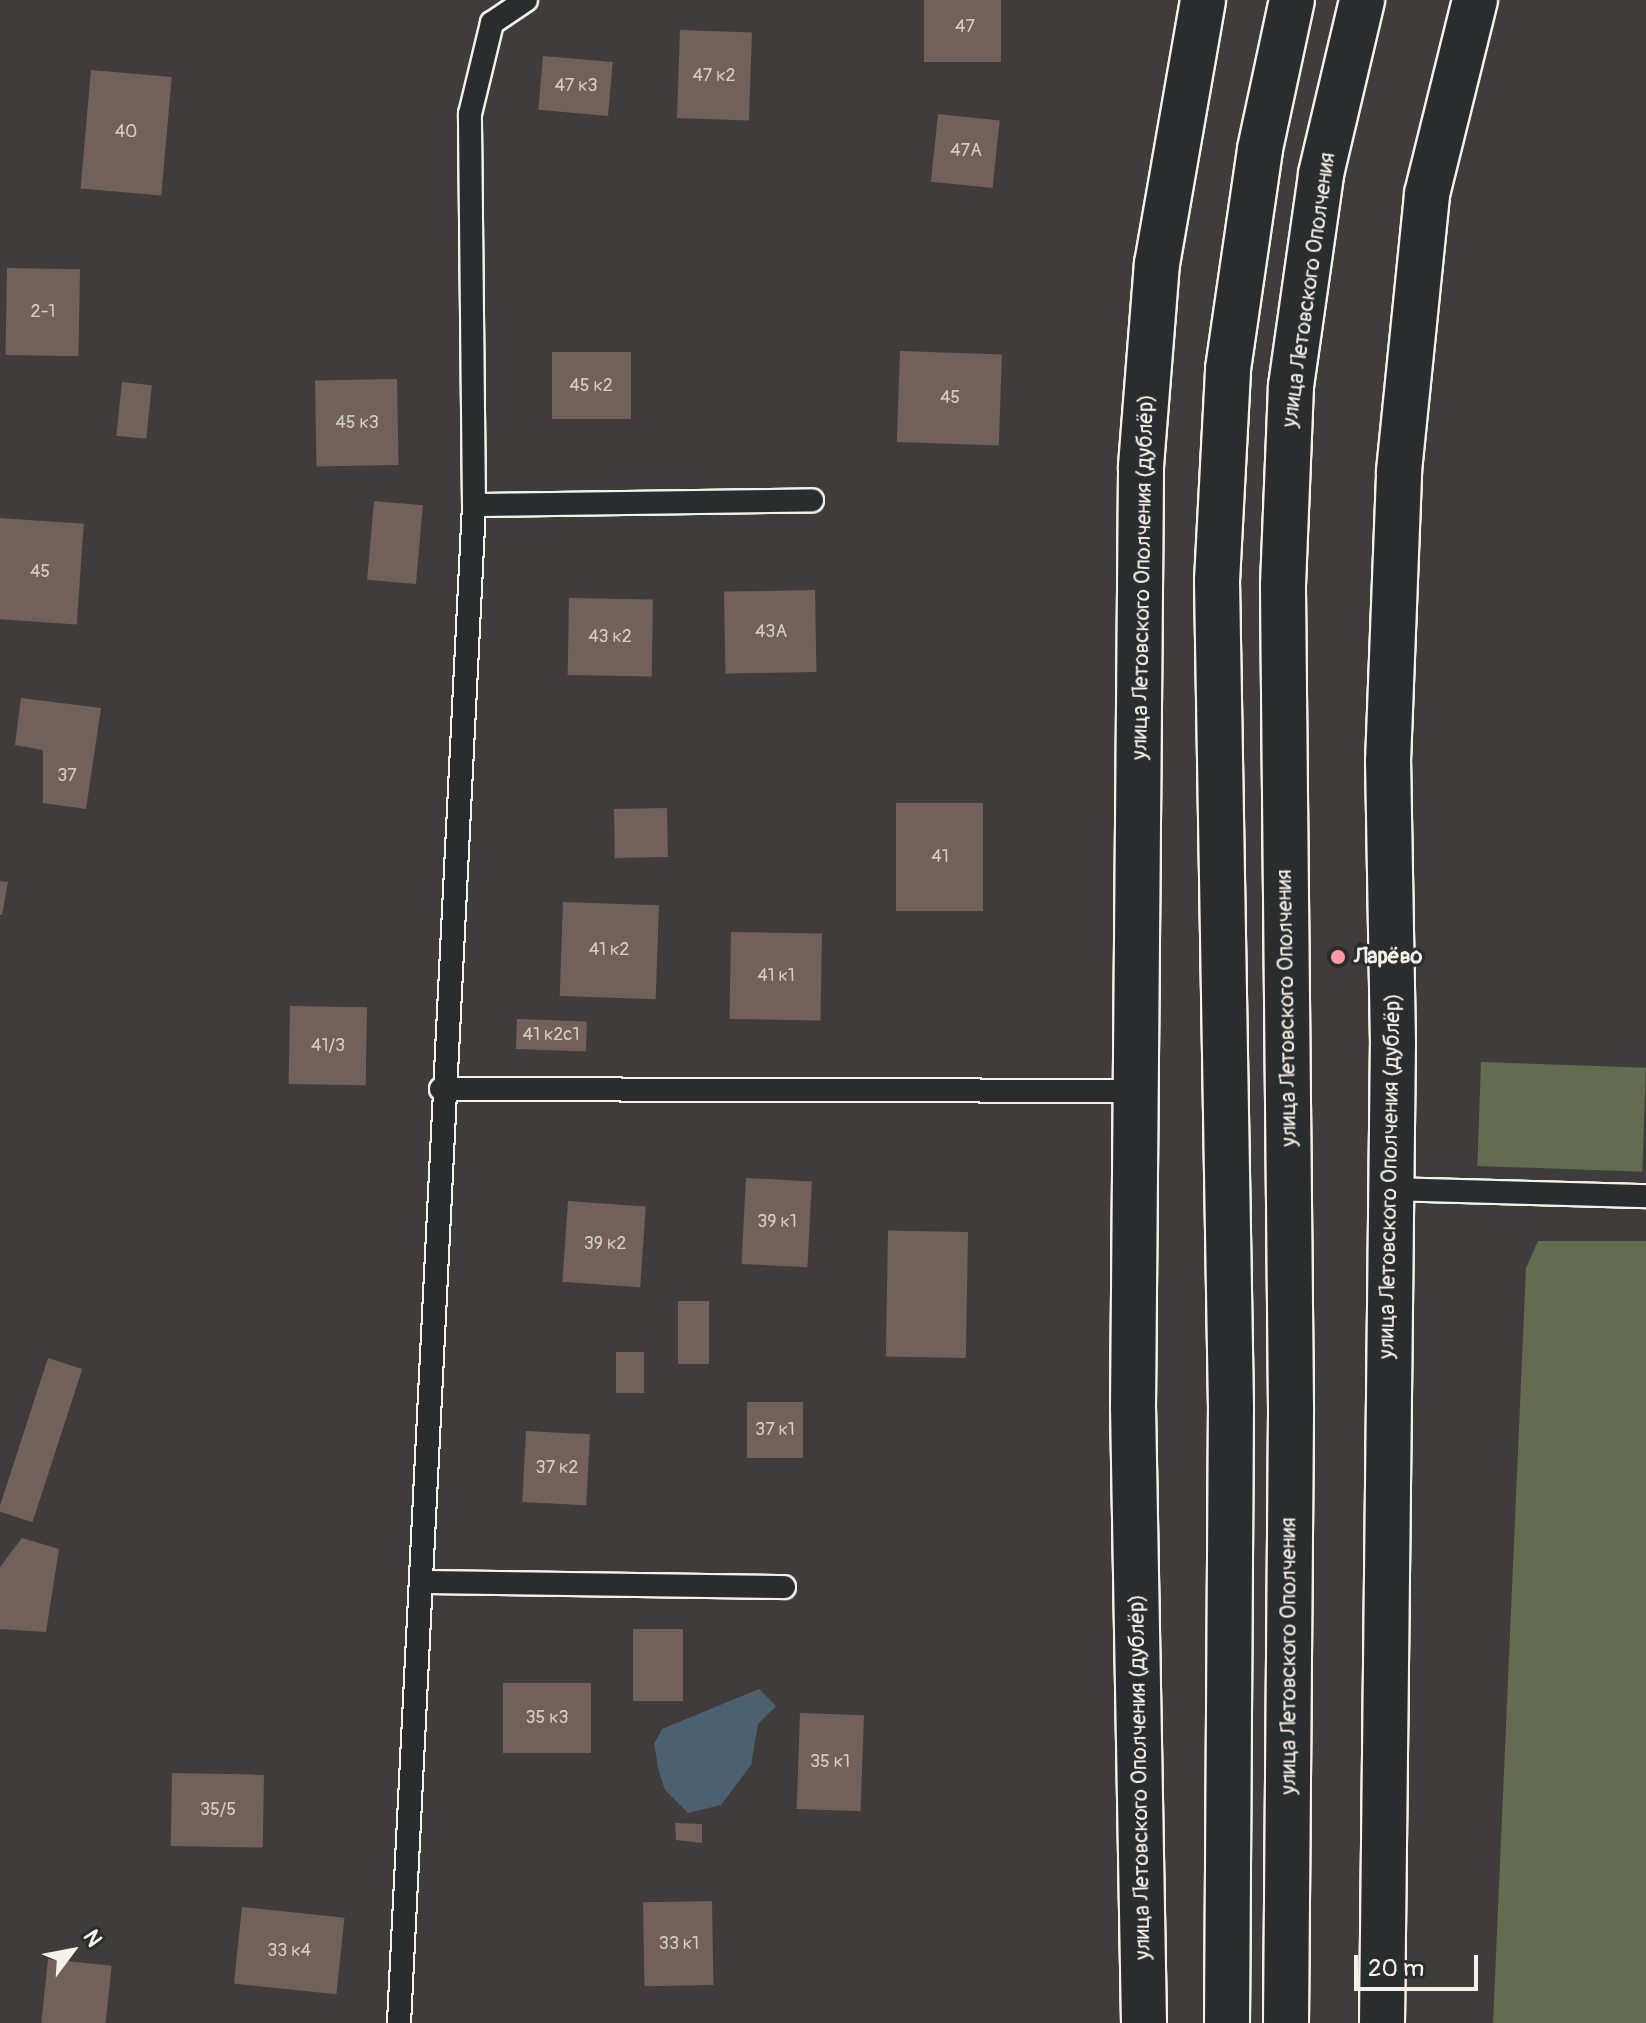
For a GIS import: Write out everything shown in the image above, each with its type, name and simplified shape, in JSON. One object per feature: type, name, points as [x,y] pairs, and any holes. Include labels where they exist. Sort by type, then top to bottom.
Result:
[{"type":"street","name":"улица Летовского Ополчения (дублёр)","points":[[1144,2023],[1133,1408],[1141,466],[1157,264],[1203,0]]},
{"type":"street","points":[[1227,2023],[1231,1408],[1217,581],[1228,369],[1260,149],[1292,0]]},
{"type":"street","name":"улица Летовского Ополчения","points":[[1286,2023],[1291,1408],[1283,585],[1291,386],[1321,174],[1362,0]]},
{"type":"street","name":"улица Летовского Ополчения (дублёр)","points":[[1382,2023],[1391,1189],[1388,762],[1399,471],[1427,194],[1475,0]]},
{"type":"lane","points":[[399,2023],[441,1089],[474,505],[470,114],[492,23],[526,0]]},
{"type":"lane","points":[[474,505],[812,500]]},
{"type":"lane","points":[[441,1089],[1136,1091]]},
{"type":"lane","points":[[1391,1189],[1646,1196]]},
{"type":"lane","points":[[421,1582],[784,1587]]},
{"type":"green space","points":[[1481,1062],[1646,1068],[1642,1172],[1477,1166]]},
{"type":"green space","points":[[1538,1241],[1646,1241],[1646,2023],[1493,2023],[1526,1268]]},
{"type":"water","points":[[759,1689],[776,1706],[758,1724],[751,1765],[721,1805],[688,1813],[665,1790],[659,1772],[654,1744],[662,1729]]},
{"type":"building","points":[[924,0],[1001,0],[1001,62],[924,62]]},
{"type":"building","points":[[680,30],[752,33],[749,120],[677,118]]},
{"type":"building","points":[[543,56],[613,62],[608,116],[538,110]]},
{"type":"building","points":[[91,70],[172,77],[161,196],[81,189]]},
{"type":"building","points":[[938,114],[1000,120],[993,188],[931,182]]},
{"type":"building","points":[[7,268],[80,269],[78,356],[5,355]]},
{"type":"building","points":[[900,351],[1002,355],[999,446],[897,442]]},
{"type":"building","points":[[552,352],[631,352],[631,419],[552,419]]},
{"type":"building","points":[[397,379],[399,465],[317,466],[315,380]]},
{"type":"building","points":[[122,382],[152,385],[146,439],[116,436]]},
{"type":"building","points":[[374,501],[423,505],[416,584],[367,580]]},
{"type":"building","points":[[0,518],[84,524],[77,625],[0,619]]},
{"type":"building","points":[[815,590],[816,672],[725,674],[724,592]]},
{"type":"building","points":[[569,598],[653,599],[652,676],[568,675]]},
{"type":"building","points":[[21,698],[101,708],[86,809],[43,803],[43,750],[15,745]]},
{"type":"building","points":[[896,803],[983,803],[983,911],[896,911]]},
{"type":"building","points":[[667,808],[668,857],[615,858],[614,809]]},
{"type":"building","points":[[0,881],[8,882],[2,915],[0,915]]},
{"type":"building","points":[[563,902],[659,905],[656,999],[560,996]]},
{"type":"building","points":[[731,932],[822,934],[820,1021],[729,1019]]},
{"type":"building","points":[[290,1006],[367,1007],[366,1085],[289,1084]]},
{"type":"building","points":[[517,1019],[587,1021],[586,1051],[516,1049]]},
{"type":"building","points":[[746,1178],[812,1181],[807,1267],[741,1264]]},
{"type":"building","points":[[568,1201],[646,1206],[640,1287],[562,1282]]},
{"type":"building","points":[[888,1231],[968,1232],[966,1358],[886,1357]]},
{"type":"building","points":[[678,1301],[709,1301],[709,1364],[678,1364]]},
{"type":"building","points":[[616,1352],[644,1352],[644,1393],[616,1393]]},
{"type":"building","points":[[48,1358],[82,1369],[32,1522],[0,1512],[0,1506]]},
{"type":"building","points":[[747,1402],[803,1402],[803,1458],[747,1458]]},
{"type":"building","points":[[526,1431],[590,1434],[586,1505],[522,1502]]},
{"type":"building","points":[[22,1538],[59,1549],[46,1632],[0,1629],[0,1567]]},
{"type":"building","points":[[633,1629],[683,1629],[683,1701],[633,1701]]},
{"type":"building","points":[[503,1683],[591,1683],[591,1753],[503,1753]]},
{"type":"building","points":[[800,1713],[864,1715],[861,1811],[797,1809]]},
{"type":"building","points":[[172,1773],[264,1775],[263,1848],[171,1846]]},
{"type":"building","points":[[675,1823],[702,1824],[702,1843],[676,1840]]},
{"type":"building","points":[[712,1901],[713,1985],[644,1986],[643,1902]]},
{"type":"building","points":[[242,1907],[344,1918],[336,1994],[234,1984]]},
{"type":"building","points":[[48,1959],[112,1966],[106,2023],[41,2023]]},
{"type":"place","name":"Ларёво","points":[[1338,957]]}]
